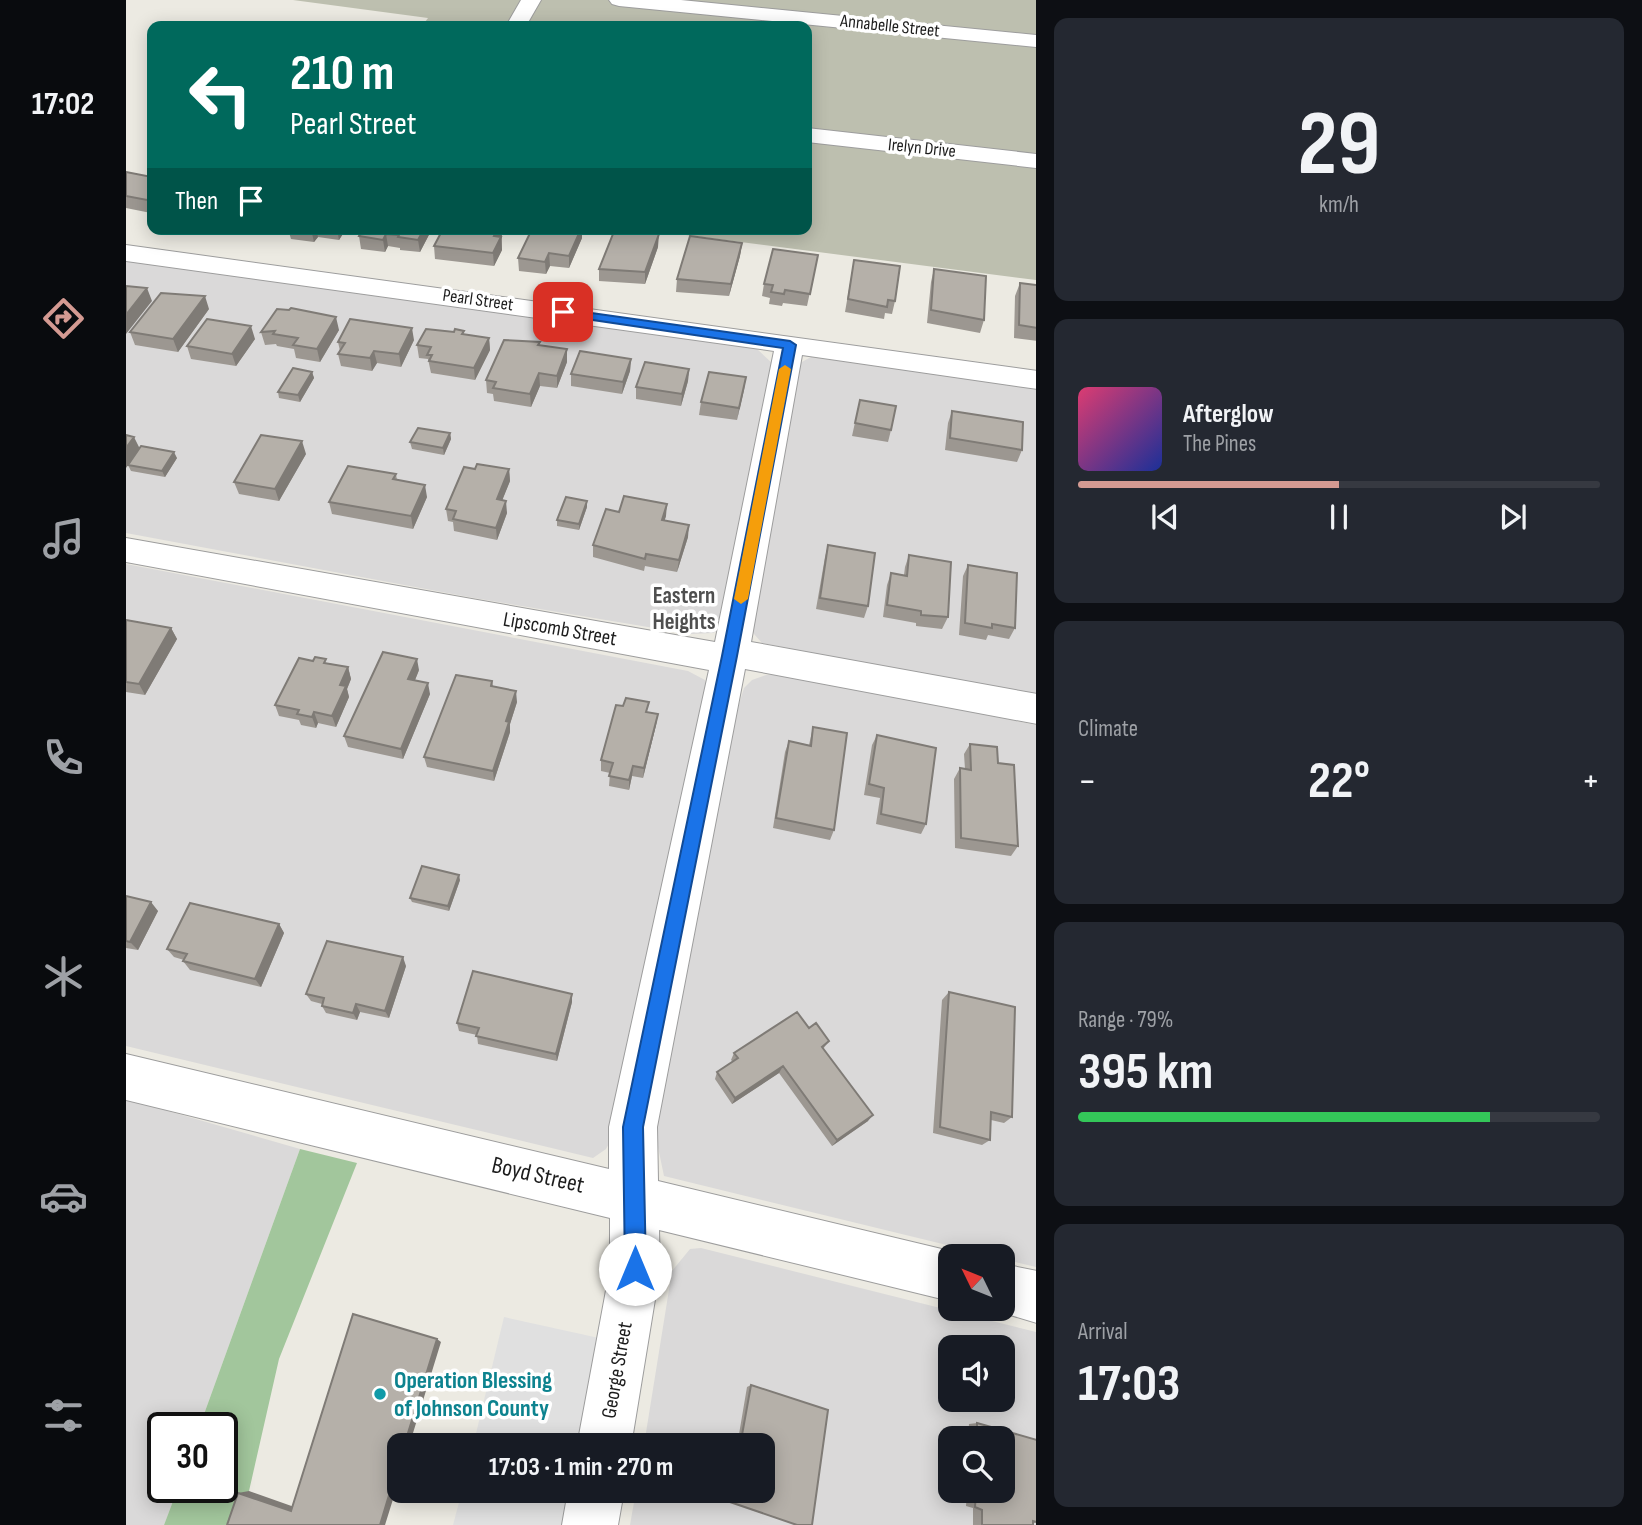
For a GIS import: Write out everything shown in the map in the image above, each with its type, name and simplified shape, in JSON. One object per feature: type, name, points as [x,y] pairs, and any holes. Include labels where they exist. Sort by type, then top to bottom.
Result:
[{"type":"street","points":[[519,21],[531,0]]},
{"type":"street","name":"Annabelle Street","points":[[619,0],[1036,41]]},
{"type":"street","name":"Irelyn Drive","points":[[812,136],[1036,160]]},
{"type":"street","name":"Pearl Street","points":[[126,253],[1036,380]]},
{"type":"street","name":"George Street","points":[[606,1433],[635,1269],[633,1127],[730,656],[790,345]]},
{"type":"street","name":"Lipscomb Street","points":[[126,550],[708,656],[759,657],[1036,709]]},
{"type":"street","name":"Boyd Street","points":[[126,1077],[938,1273]]},
{"type":"street","points":[[1015,1292],[1036,1297]]},
{"type":"street","points":[[590,1525],[594,1503]]},
{"type":"shaded area","points":[[293,0],[1036,0],[1036,280],[686,235],[812,235],[812,21],[426,21],[428,18]]},
{"type":"shaded area","points":[[126,261],[757,349],[773,364],[719,630],[713,633],[690,634],[474,598],[126,533]]},
{"type":"shaded area","points":[[811,357],[1036,388],[1036,697],[762,643],[754,634],[749,624],[800,363]]},
{"type":"shaded area","points":[[126,564],[688,671],[705,680],[707,685],[612,1138],[606,1149],[593,1158],[126,1046]]},
{"type":"shaded area","points":[[783,674],[1036,725],[1036,1267],[1015,1262],[1015,1244],[943,1244],[664,1176],[654,1128],[672,1020],[739,704],[744,688],[752,680],[766,675]]},
{"type":"shaded area","points":[[126,1099],[300,1149],[205,1412],[147,1412],[147,1503],[172,1503],[164,1525],[126,1525]]},
{"type":"shaded area","points":[[701,1248],[938,1307],[938,1321],[992,1321],[1036,1332],[1036,1525],[630,1525],[634,1503],[775,1503],[775,1433],[646,1433],[672,1271],[690,1249]]},
{"type":"shaded area","points":[[504,1317],[599,1338],[580,1433],[476,1433]]},
{"type":"shaded area","points":[[459,1503],[567,1503],[563,1525],[453,1525]]},
{"type":"green space","points":[[300,1149],[357,1163],[279,1359],[249,1491],[237,1525],[164,1525],[172,1503],[238,1503],[238,1412],[205,1412]]},
{"type":"building","points":[[126,172],[147,176],[147,200],[126,196]]},
{"type":"building","points":[[360,235],[386,235],[383,240]]},
{"type":"building","points":[[399,235],[421,235],[418,240],[398,237]]},
{"type":"building","points":[[440,235],[501,237],[493,253],[434,246]]},
{"type":"building","points":[[529,235],[578,235],[569,256],[549,253],[545,262],[518,258]]},
{"type":"building","points":[[613,235],[659,235],[645,272],[599,269]]},
{"type":"building","points":[[690,236],[742,243],[731,284],[677,279]]},
{"type":"building","points":[[773,249],[818,255],[810,294],[785,290],[784,294],[771,292],[773,285],[764,284]]},
{"type":"building","points":[[854,260],[900,266],[895,301],[888,300],[887,307],[848,299]]},
{"type":"building","points":[[934,269],[986,276],[984,320],[931,310]]},
{"type":"building","points":[[1020,283],[1036,285],[1036,328],[1019,325]]},
{"type":"building","points":[[126,286],[147,288],[126,315]]},
{"type":"building","points":[[161,293],[205,296],[173,339],[130,332]]},
{"type":"building","points":[[291,308],[336,317],[317,349],[293,345],[298,338],[273,334],[275,331],[261,332],[277,309]]},
{"type":"building","points":[[207,319],[251,326],[232,354],[187,346]]},
{"type":"building","points":[[350,319],[412,328],[399,354],[374,351],[370,358],[338,354],[345,343],[338,342]]},
{"type":"building","points":[[426,329],[454,332],[455,329],[464,331],[462,334],[489,338],[474,368],[429,361],[432,355],[427,355],[431,347],[417,345]]},
{"type":"building","points":[[504,340],[540,342],[538,345],[567,349],[557,376],[539,373],[530,394],[493,388],[496,382],[486,380]]},
{"type":"building","points":[[580,351],[631,359],[623,382],[571,374]]},
{"type":"building","points":[[645,362],[689,369],[682,394],[636,387]]},
{"type":"building","points":[[293,368],[312,372],[298,395],[278,392]]},
{"type":"building","points":[[709,372],[746,377],[739,408],[701,402]]},
{"type":"building","points":[[860,400],[896,406],[891,430],[855,423]]},
{"type":"building","points":[[952,411],[1023,422],[1022,450],[950,438]]},
{"type":"building","points":[[418,428],[450,433],[443,448],[410,442]]},
{"type":"building","points":[[126,435],[134,437],[126,448]]},
{"type":"building","points":[[261,435],[302,441],[275,489],[234,482]]},
{"type":"building","points":[[141,446],[174,452],[162,471],[128,465]]},
{"type":"building","points":[[477,464],[509,469],[497,499],[506,501],[496,528],[453,519],[456,511],[446,509],[464,467],[475,469]]},
{"type":"building","points":[[348,466],[396,474],[393,479],[425,485],[411,516],[329,502]]},
{"type":"building","points":[[624,496],[667,504],[662,520],[689,525],[679,560],[646,554],[645,559],[593,545],[606,509],[619,512]]},
{"type":"building","points":[[566,497],[587,501],[579,524],[557,520]]},
{"type":"building","points":[[828,545],[875,553],[868,606],[820,598]]},
{"type":"building","points":[[909,555],[951,562],[948,617],[921,615],[921,611],[887,605],[891,573],[907,576]]},
{"type":"building","points":[[968,565],[1017,573],[1015,628],[992,624],[992,628],[965,623]]},
{"type":"building","points":[[126,620],[171,628],[139,684],[126,682]]},
{"type":"building","points":[[383,652],[417,659],[408,679],[428,683],[401,749],[344,736]]},
{"type":"building","points":[[315,657],[326,659],[324,663],[348,667],[340,685],[346,686],[332,716],[314,712],[312,717],[297,714],[299,710],[275,705],[299,658],[313,661]]},
{"type":"building","points":[[456,675],[492,681],[491,686],[516,691],[493,771],[424,757]]},
{"type":"building","points":[[626,698],[649,702],[646,712],[658,714],[644,768],[633,766],[629,780],[609,776],[613,763],[601,760],[616,705],[623,706]]},
{"type":"building","points":[[813,727],[847,733],[834,830],[776,818],[789,741],[811,746]]},
{"type":"building","points":[[877,735],[936,748],[926,824],[881,814],[884,788],[869,784]]},
{"type":"building","points":[[970,744],[997,747],[998,763],[1014,765],[1018,846],[961,838],[960,768],[971,770]]},
{"type":"building","points":[[422,866],[459,875],[448,906],[410,898]]},
{"type":"building","points":[[126,896],[151,902],[130,942],[126,941]]},
{"type":"building","points":[[190,903],[279,924],[255,979],[183,961],[187,954],[167,949]]},
{"type":"building","points":[[327,941],[403,957],[385,1011],[356,1004],[353,1013],[322,1006],[324,998],[306,994]]},
{"type":"building","points":[[473,971],[572,994],[556,1054],[476,1036],[479,1028],[457,1023]]},
{"type":"building","points":[[949,992],[1015,1007],[1012,1117],[991,1112],[990,1140],[940,1127]]},
{"type":"building","points":[[797,1012],[809,1028],[816,1023],[829,1041],[822,1047],[873,1115],[837,1140],[783,1066],[735,1098],[717,1072],[738,1058],[734,1053]]},
{"type":"building","name":"Operation Blessing of Johnson County","points":[[353,1314],[437,1339],[408,1433],[387,1433],[387,1502],[380,1525],[227,1525],[235,1503],[238,1503],[238,1493],[291,1511]]},
{"type":"building","points":[[751,1385],[828,1410],[812,1525],[797,1525],[733,1503],[775,1503],[775,1433],[742,1433]]},
{"type":"building","points":[[1015,1434],[1036,1440],[1036,1522],[1033,1521],[1033,1525],[982,1525],[982,1510],[975,1507],[975,1503],[1015,1503]]},
{"type":"slow traffic","points":[[741,599],[785,369]]},
{"type":"place","name":"Operation Blessing of Johnson County","points":[[380,1394]]},
{"type":"district","name":"Eastern Heights","points":[[684,609]]},
{"type":"route","points":[[563,312],[790,345],[730,656],[633,1127],[635,1269]]}]
